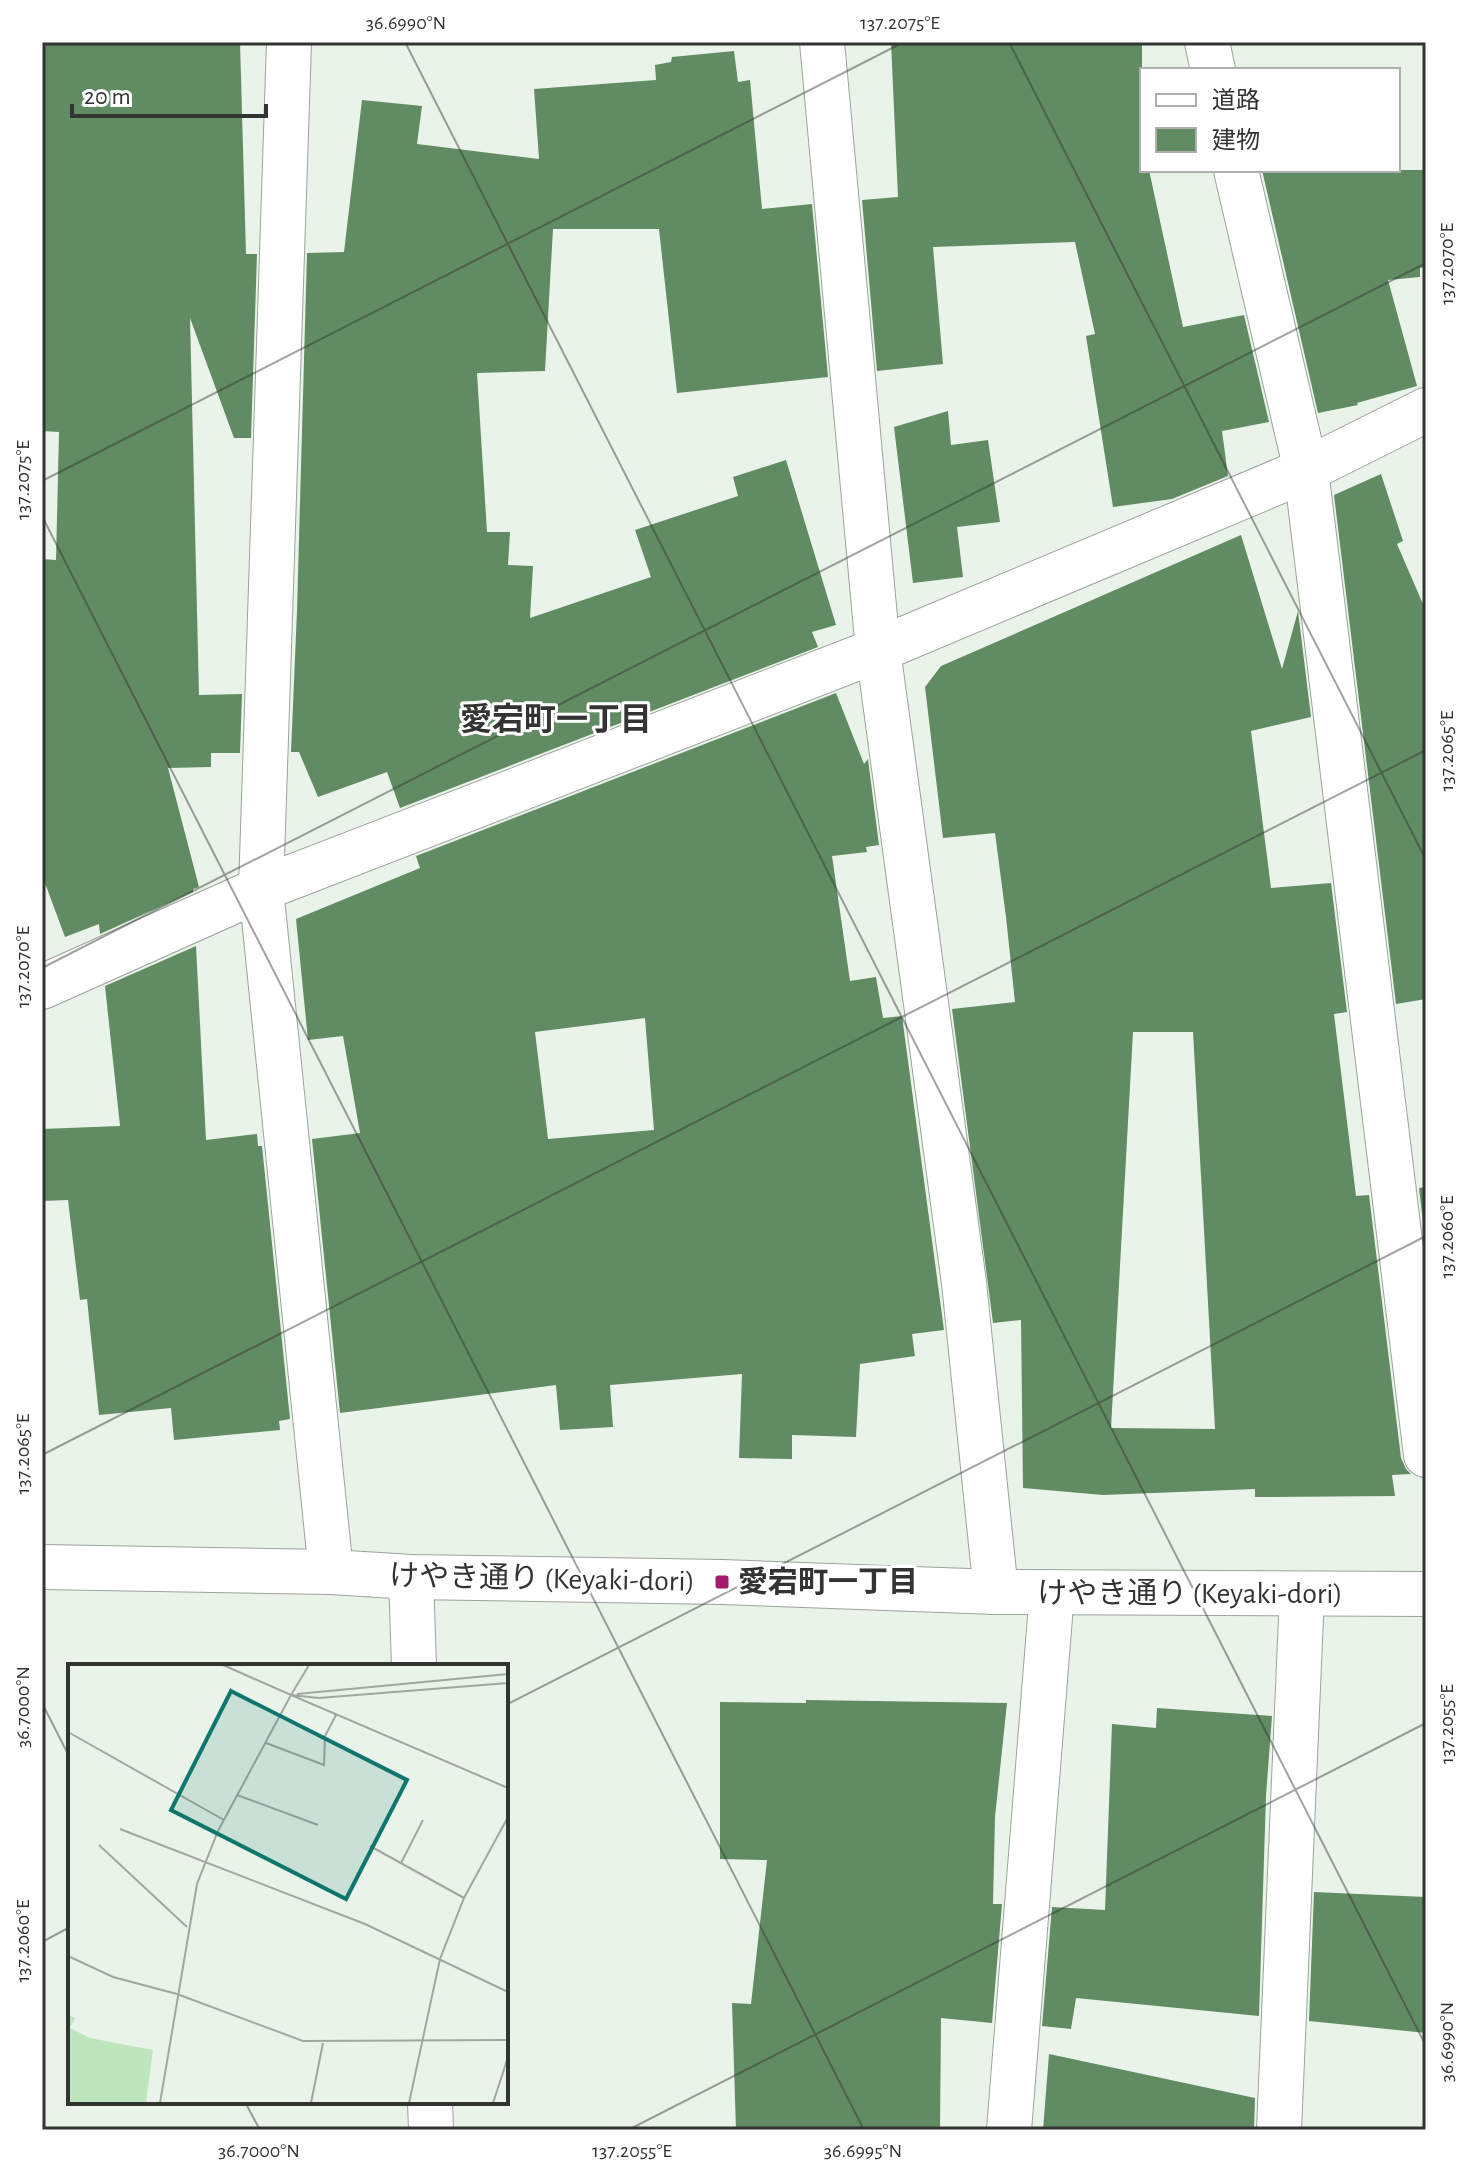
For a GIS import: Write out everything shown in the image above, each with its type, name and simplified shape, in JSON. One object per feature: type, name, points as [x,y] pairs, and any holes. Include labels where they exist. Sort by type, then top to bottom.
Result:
[{"type":"street","points":[[289,42],[261,889],[331,1572]]},
{"type":"street","points":[[822,42],[878,650],[964,1283],[996,1592]]},
{"type":"street","points":[[1207,42],[1213,68]]},
{"type":"street","points":[[1236,172],[1306,470],[1426,1455]]},
{"type":"street","points":[[42,987],[261,889],[878,650],[1306,470],[1426,410]]},
{"type":"street","name":"けやき通り (Keyaki-dori)","points":[[42,1567],[722,1582],[996,1592],[1426,1594]]},
{"type":"street","points":[[411,1577],[414,1664]]},
{"type":"street","points":[[1009,2130],[1052,1592]]},
{"type":"street","points":[[1279,2130],[1302,1594]]},
{"type":"street","points":[[430,2104],[431,2130]]},
{"type":"building","points":[[45,42],[240,42],[246,254],[257,254],[251,438],[234,438],[190,318],[199,695],[242,694],[240,753],[211,753],[211,767],[168,768],[199,887],[100,934],[99,924],[65,937],[42,875],[42,559],[56,560],[59,432],[42,431]]},
{"type":"building","points":[[891,42],[1142,42],[1140,172],[1149,172],[1183,327],[1244,315],[1269,422],[1222,431],[1228,476],[1172,499],[1113,507],[1086,336],[1095,334],[1075,242],[933,247],[943,364],[877,371],[862,200],[898,197]]},
{"type":"building","points":[[734,51],[738,82],[750,80],[762,209],[812,204],[828,377],[677,393],[659,229],[553,229],[545,371],[477,373],[487,532],[510,532],[508,565],[533,566],[530,618],[651,577],[635,530],[738,496],[733,477],[786,460],[836,625],[812,632],[818,647],[400,808],[387,772],[318,797],[299,752],[291,752],[307,253],[344,252],[362,100],[422,106],[417,144],[539,159],[534,89],[656,80],[655,65],[671,62],[672,57]]},
{"type":"building","points":[[1426,170],[1426,267],[1420,268],[1420,277],[1388,280],[1417,386],[1358,405],[1318,413],[1262,172]]},
{"type":"building","points":[[948,411],[951,445],[988,440],[1000,522],[957,527],[963,577],[913,583],[894,427]]},
{"type":"building","points":[[1381,474],[1403,541],[1397,544],[1426,611],[1426,999],[1396,1004],[1334,495]]},
{"type":"building","points":[[1241,535],[1282,669],[1298,611],[1311,717],[1251,731],[1271,888],[1331,883],[1347,1012],[1334,1014],[1356,1196],[1369,1195],[1401,1458],[1411,1474],[1392,1475],[1395,1496],[1255,1497],[1255,1489],[1103,1495],[1023,1488],[1021,1320],[993,1323],[952,1009],[1015,1002],[995,833],[943,838],[925,687],[941,666]],"holes":[[[1133,1032],[1193,1032],[1215,1429],[1111,1428]]]},
{"type":"building","points":[[836,693],[864,764],[868,759],[879,845],[866,847],[867,852],[832,856],[850,981],[876,977],[883,1018],[902,1016],[944,1330],[912,1334],[915,1356],[860,1364],[856,1437],[792,1435],[792,1459],[739,1458],[742,1374],[610,1385],[613,1427],[560,1430],[556,1385],[340,1413],[312,1139],[360,1133],[343,1036],[308,1040],[296,919],[420,868],[416,856]],"holes":[[[645,1018],[654,1130],[548,1139],[535,1032]]]},
{"type":"building","points":[[196,946],[206,1140],[257,1134],[258,1146],[262,1146],[290,1419],[279,1421],[280,1430],[174,1440],[171,1408],[99,1415],[87,1299],[80,1300],[68,1200],[42,1201],[42,1129],[120,1126],[105,986]]},
{"type":"building","points":[[1426,1187],[1426,1248],[1419,1188]]},
{"type":"building","points":[[806,1700],[1007,1703],[995,1817],[993,1904],[1002,1904],[992,2023],[941,2018],[940,2130],[736,2130],[732,2003],[751,2004],[767,1860],[720,1859],[720,1702],[806,1703]]},
{"type":"building","points":[[1157,1708],[1272,1716],[1266,1796],[1259,2016],[1076,1998],[1071,2029],[1042,2026],[1052,1907],[1105,1910],[1112,1724],[1156,1728]]},
{"type":"building","points":[[1314,1892],[1426,1897],[1426,2033],[1309,2021]]},
{"type":"building","points":[[1049,2054],[1255,2098],[1254,2130],[1043,2130]]},
{"type":"place","name":"愛宕町一丁目","points":[[722,1582]]},
{"type":"district","name":"愛宕町一丁目","points":[[556,719]]}]
